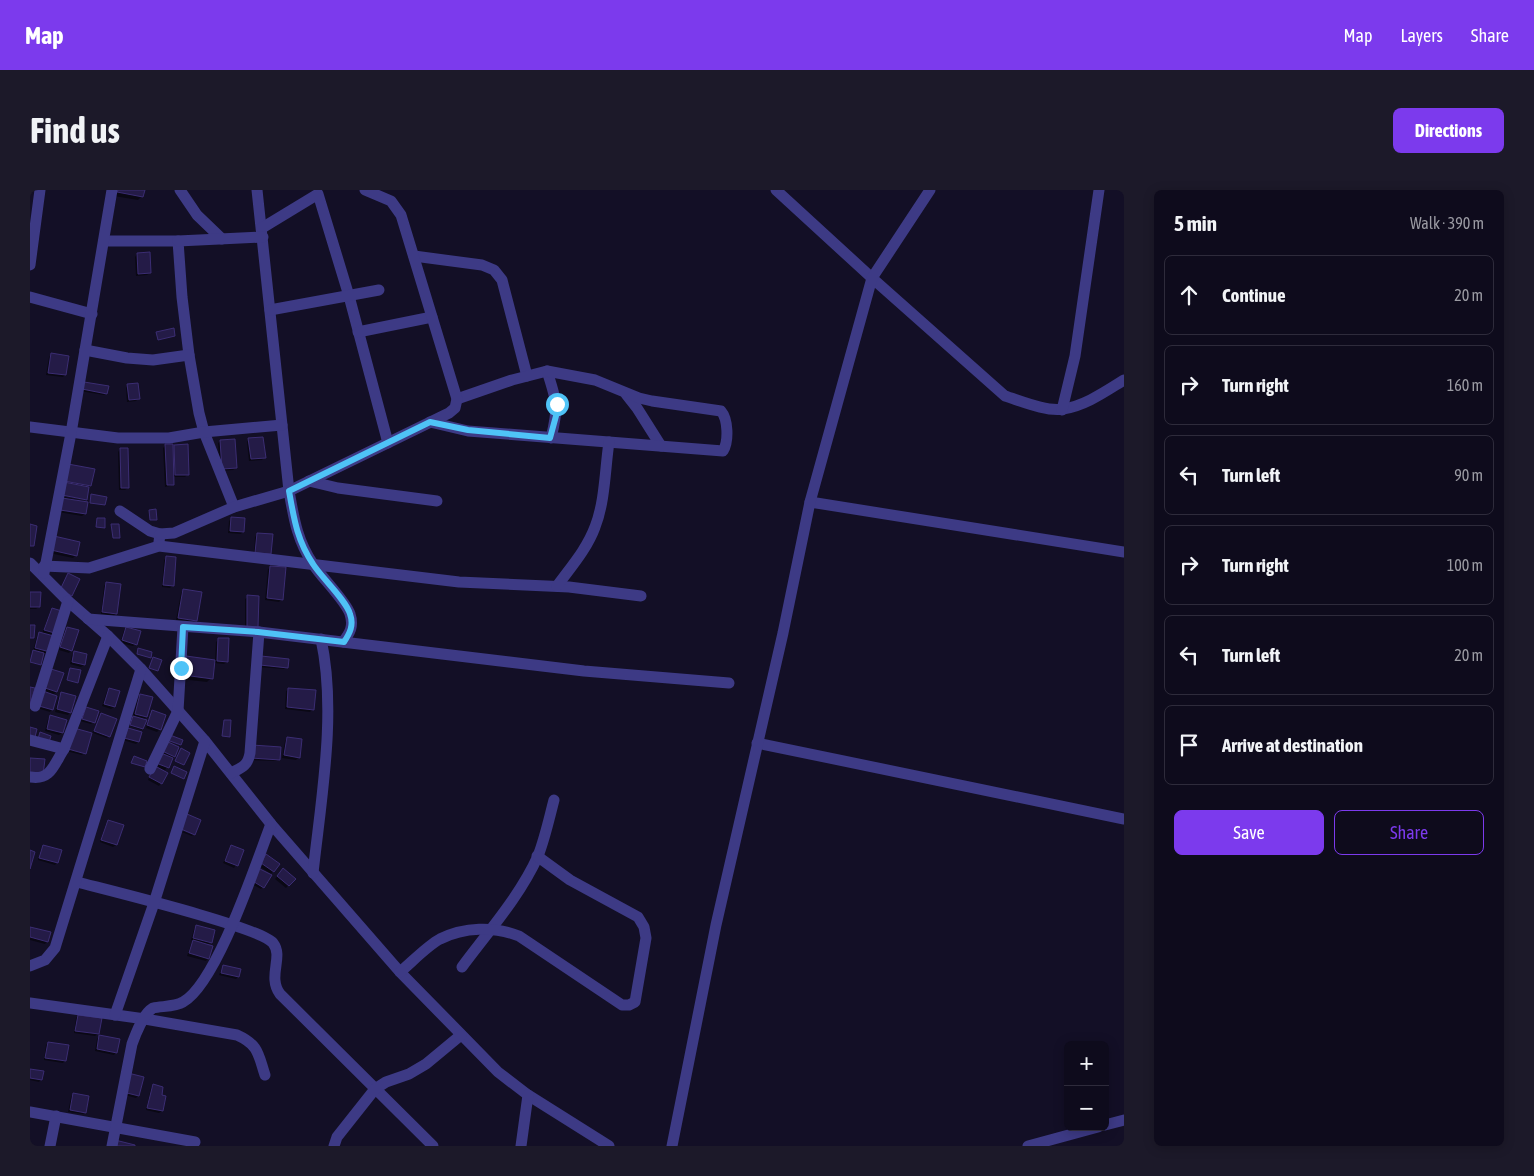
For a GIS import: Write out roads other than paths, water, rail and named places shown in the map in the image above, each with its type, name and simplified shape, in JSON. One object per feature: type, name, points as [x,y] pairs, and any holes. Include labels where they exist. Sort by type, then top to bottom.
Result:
[{"type":"street","points":[[30,265],[40,190]]},
{"type":"street","points":[[36,569],[71,433],[112,190]]},
{"type":"street","points":[[180,190],[197,215],[222,239]]},
{"type":"street","points":[[257,190],[289,491],[296,531],[312,564],[349,611],[352,625],[344,642]]},
{"type":"street","points":[[120,510],[150,531],[160,534],[174,533],[234,507],[289,491],[449,413],[455,408],[457,399],[402,215],[391,202],[365,190]]},
{"type":"street","points":[[776,190],[872,278],[1006,396],[1032,405],[1062,410],[1101,394],[1124,380]]},
{"type":"street","points":[[672,1146],[716,925],[810,502],[872,278],[930,190]]},
{"type":"street","points":[[1062,410],[1075,356],[1099,190]]},
{"type":"street","points":[[104,241],[222,239],[262,232],[319,191],[388,443]]},
{"type":"street","points":[[178,241],[182,297],[198,413],[234,507]]},
{"type":"street","points":[[414,256],[482,265],[494,270],[502,280],[527,376]]},
{"type":"street","points":[[270,310],[379,290]]},
{"type":"street","points":[[30,297],[92,314]]},
{"type":"street","points":[[358,332],[432,317]]},
{"type":"street","points":[[85,350],[127,358],[153,360],[189,355]]},
{"type":"street","points":[[430,422],[468,430],[723,451],[727,440],[724,415],[720,411],[639,398],[596,380],[547,371],[489,387],[457,399]]},
{"type":"street","points":[[547,371],[557,404],[550,438]]},
{"type":"street","points":[[623,390],[662,446]]},
{"type":"street","points":[[30,427],[118,438],[168,438],[204,432],[282,424]]},
{"type":"street","points":[[557,586],[588,543],[595,527],[600,510],[608,442]]},
{"type":"street","points":[[309,481],[338,488],[437,501]]},
{"type":"street","points":[[810,502],[1124,552]]},
{"type":"street","points":[[159,546],[160,534]]},
{"type":"street","points":[[36,569],[89,568],[159,546],[460,582],[557,586],[641,596]]},
{"type":"street","points":[[36,569],[68,602],[108,636],[141,669],[205,740],[271,824],[313,873],[400,972],[461,1035],[498,1072],[528,1095],[609,1146]]},
{"type":"street","points":[[35,706],[68,602]]},
{"type":"street","points":[[88,619],[258,632],[584,672],[729,683]]},
{"type":"street","points":[[150,769],[178,711],[183,627]]},
{"type":"street","points":[[230,773],[243,767],[248,762],[250,753],[258,632]]},
{"type":"street","points":[[30,777],[39,779],[50,772],[64,749],[108,636]]},
{"type":"street","points":[[313,873],[328,705],[328,675],[321,639]]},
{"type":"street","points":[[30,966],[46,960],[55,948],[77,882],[141,669]]},
{"type":"street","points":[[30,740],[64,749]]},
{"type":"street","points":[[114,1015],[154,903],[205,740]]},
{"type":"street","points":[[757,743],[1124,819]]},
{"type":"street","points":[[462,967],[524,883],[538,856],[554,800]]},
{"type":"street","points":[[112,1146],[132,1044],[149,1010],[182,1003],[194,993],[213,965],[232,924],[271,824]]},
{"type":"street","points":[[400,972],[438,940],[462,931],[490,929],[506,931],[519,936],[622,1005],[629,1005],[634,1002],[646,938],[644,928],[638,917],[570,880],[538,856]]},
{"type":"street","points":[[77,882],[232,924],[267,938],[275,945],[278,955],[274,977],[275,987],[280,994],[433,1146]]},
{"type":"street","points":[[30,1003],[145,1019],[237,1035],[248,1040],[256,1047],[265,1075]]},
{"type":"street","points":[[334,1146],[337,1137],[374,1089],[386,1082],[409,1074],[426,1064],[461,1035]]},
{"type":"street","points":[[521,1146],[528,1095]]},
{"type":"street","points":[[30,1112],[196,1142]]},
{"type":"street","points":[[50,1146],[56,1116]]},
{"type":"street","points":[[1109,1124],[1124,1120]]},
{"type":"street","points":[[1028,1146],[1083,1131]]}]
